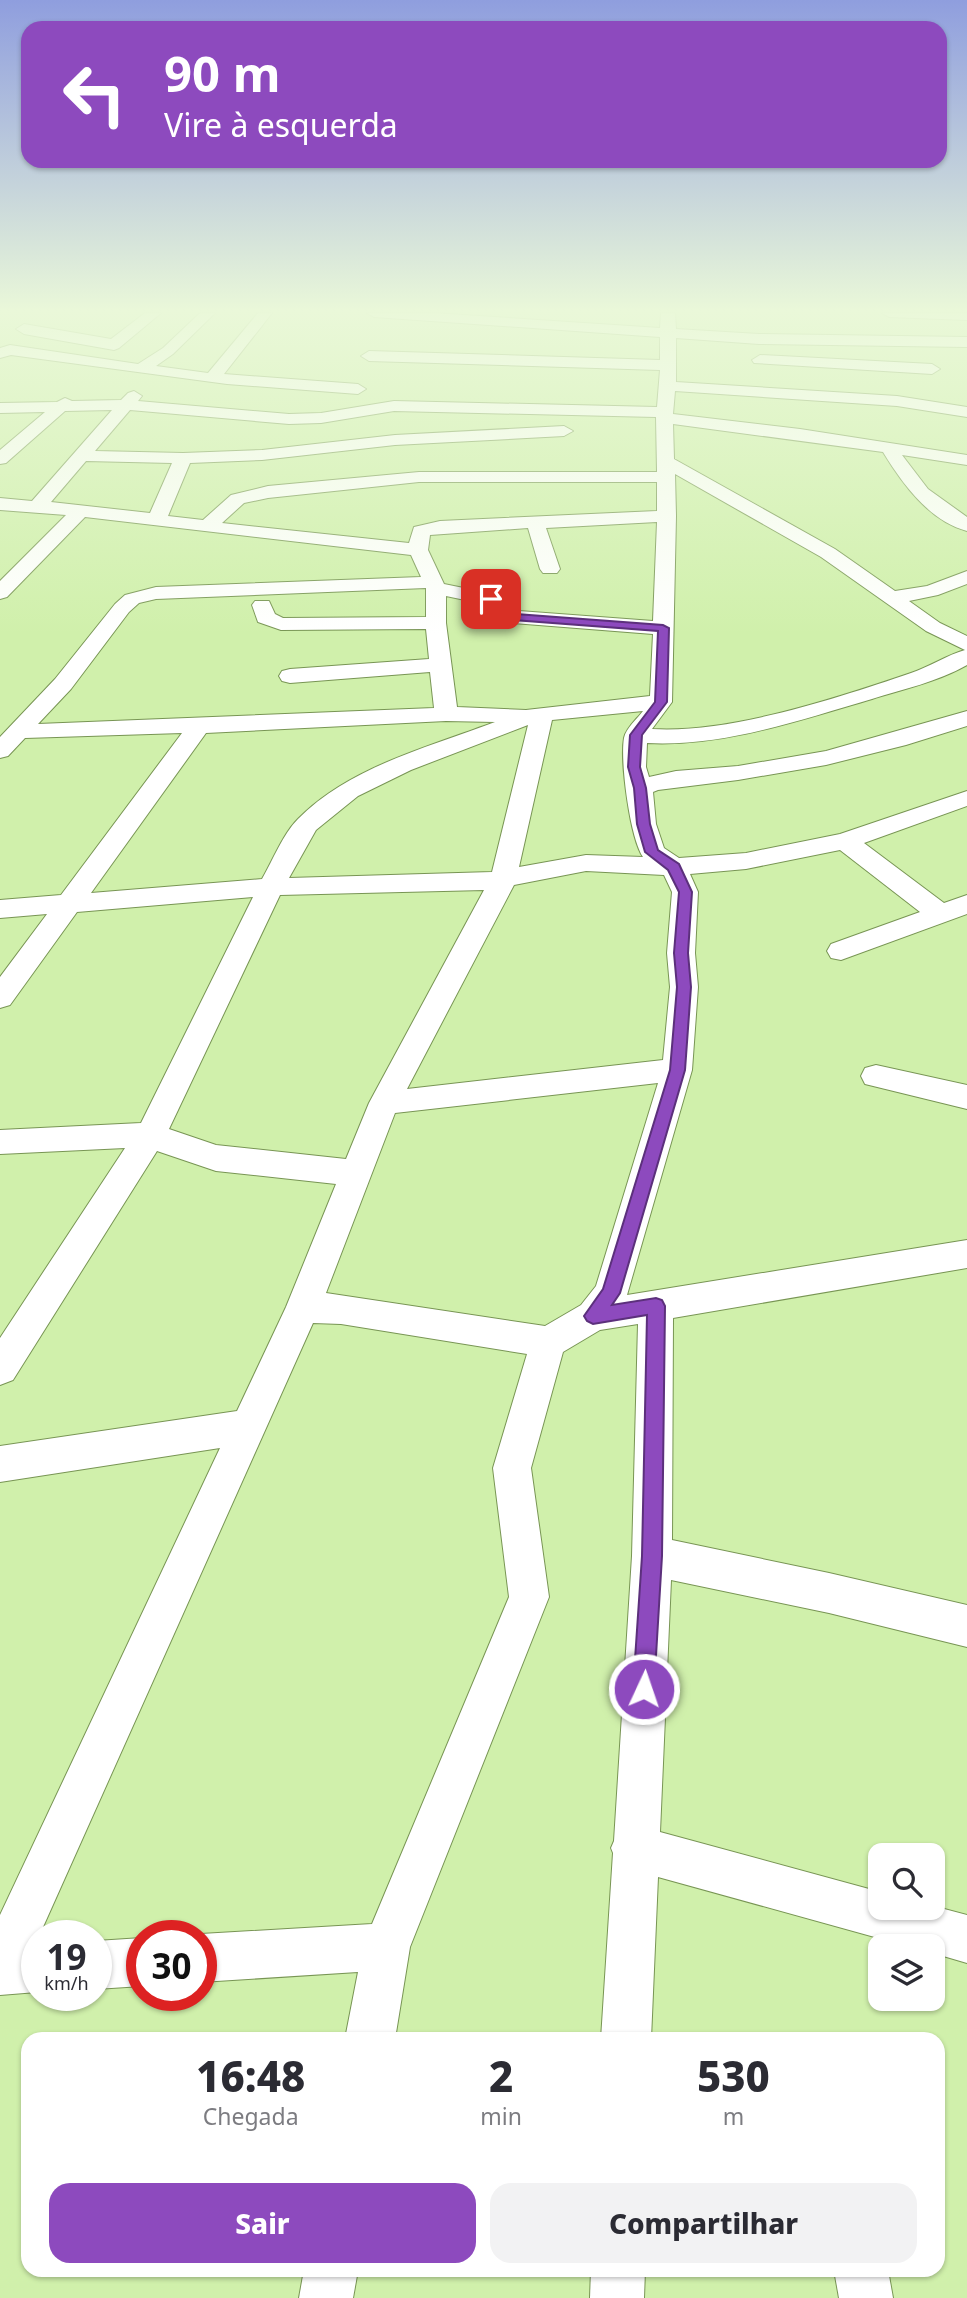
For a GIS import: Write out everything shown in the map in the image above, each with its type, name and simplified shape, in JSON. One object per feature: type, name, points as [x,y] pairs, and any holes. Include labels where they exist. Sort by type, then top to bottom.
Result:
[{"type":"street","points":[[0,459],[43,420]]},
{"type":"street","points":[[37,506],[112,420]]},
{"type":"street","points":[[357,420],[362,444]]},
{"type":"street","points":[[618,420],[889,448],[967,460]]},
{"type":"street","points":[[593,1316],[611,1293],[677,1070],[684,987],[681,953],[685,892],[674,867],[652,852],[634,767],[636,735],[661,702],[667,516],[661,423]]},
{"type":"street","points":[[83,456],[183,458],[262,455],[395,440],[582,431]]},
{"type":"street","points":[[395,440],[419,477],[440,527]]},
{"type":"street","points":[[889,448],[910,483],[967,525]]},
{"type":"street","points":[[157,519],[183,458]]},
{"type":"street","points":[[206,527],[238,499],[252,495],[419,477],[561,475],[664,469],[817,547],[894,597],[933,627],[967,644]]},
{"type":"street","points":[[561,475],[571,520]]},
{"type":"street","points":[[0,504],[157,519],[303,540],[418,550]]},
{"type":"street","points":[[0,593],[81,511]]},
{"type":"street","points":[[446,713],[436,623],[436,585],[418,550],[421,531],[440,527],[667,516]]},
{"type":"street","points":[[535,522],[550,569]]},
{"type":"street","points":[[894,597],[931,591],[967,577]]},
{"type":"street","points":[[0,751],[63,684],[109,621],[132,599],[156,593],[436,585],[491,599],[513,617],[663,628]]},
{"type":"street","points":[[262,605],[265,618],[281,624],[436,623]]},
{"type":"street","points":[[636,735],[660,738],[727,729],[805,712],[946,670],[967,656]]},
{"type":"street","points":[[290,677],[441,665]]},
{"type":"street","points":[[946,670],[967,680]]},
{"type":"street","points":[[19,731],[199,726],[446,713],[536,715],[661,702]]},
{"type":"street","points":[[21,1968],[0,1969],[303,1307],[384,1103],[503,880],[536,715]]},
{"type":"street","points":[[0,1369],[151,1135],[271,887],[306,825],[349,791],[403,765],[536,715]]},
{"type":"street","points":[[640,788],[657,780],[782,766],[863,748],[967,718]]},
{"type":"street","points":[[0,998],[199,726]]},
{"type":"street","points":[[0,909],[271,887],[503,880],[586,863],[674,867],[746,861],[845,841],[967,797]]},
{"type":"street","points":[[845,841],[939,913]]},
{"type":"street","points":[[841,951],[967,904]]},
{"type":"street","points":[[384,1103],[677,1070]]},
{"type":"street","points":[[876,1076],[967,1097]]},
{"type":"street","points":[[0,1142],[151,1135],[183,1149],[216,1158],[356,1173]]},
{"type":"street","points":[[303,1307],[341,1309],[548,1342],[593,1316],[967,1254]]},
{"type":"street","points":[[626,2032],[634,1848],[652,1556],[656,1306]]},
{"type":"street","points":[[371,2032],[386,1947],[529,1597],[512,1468],[548,1342]]},
{"type":"street","points":[[0,1464],[249,1426]]},
{"type":"street","points":[[652,1556],[829,1592],[967,1626]]},
{"type":"street","points":[[634,1848],[967,1939]]},
{"type":"street","points":[[217,1957],[386,1947]]},
{"type":"street","points":[[326,2298],[330,2277]]},
{"type":"street","points":[[617,2298],[618,2277]]},
{"type":"street","points":[[862,2277],[866,2298]]},
{"type":"route","points":[[491,599],[502,611],[513,617],[663,628],[661,702],[636,735],[634,767],[652,852],[674,867],[685,892],[681,953],[684,987],[677,1070],[611,1293],[593,1316],[656,1306],[652,1556],[644,1689]]}]
